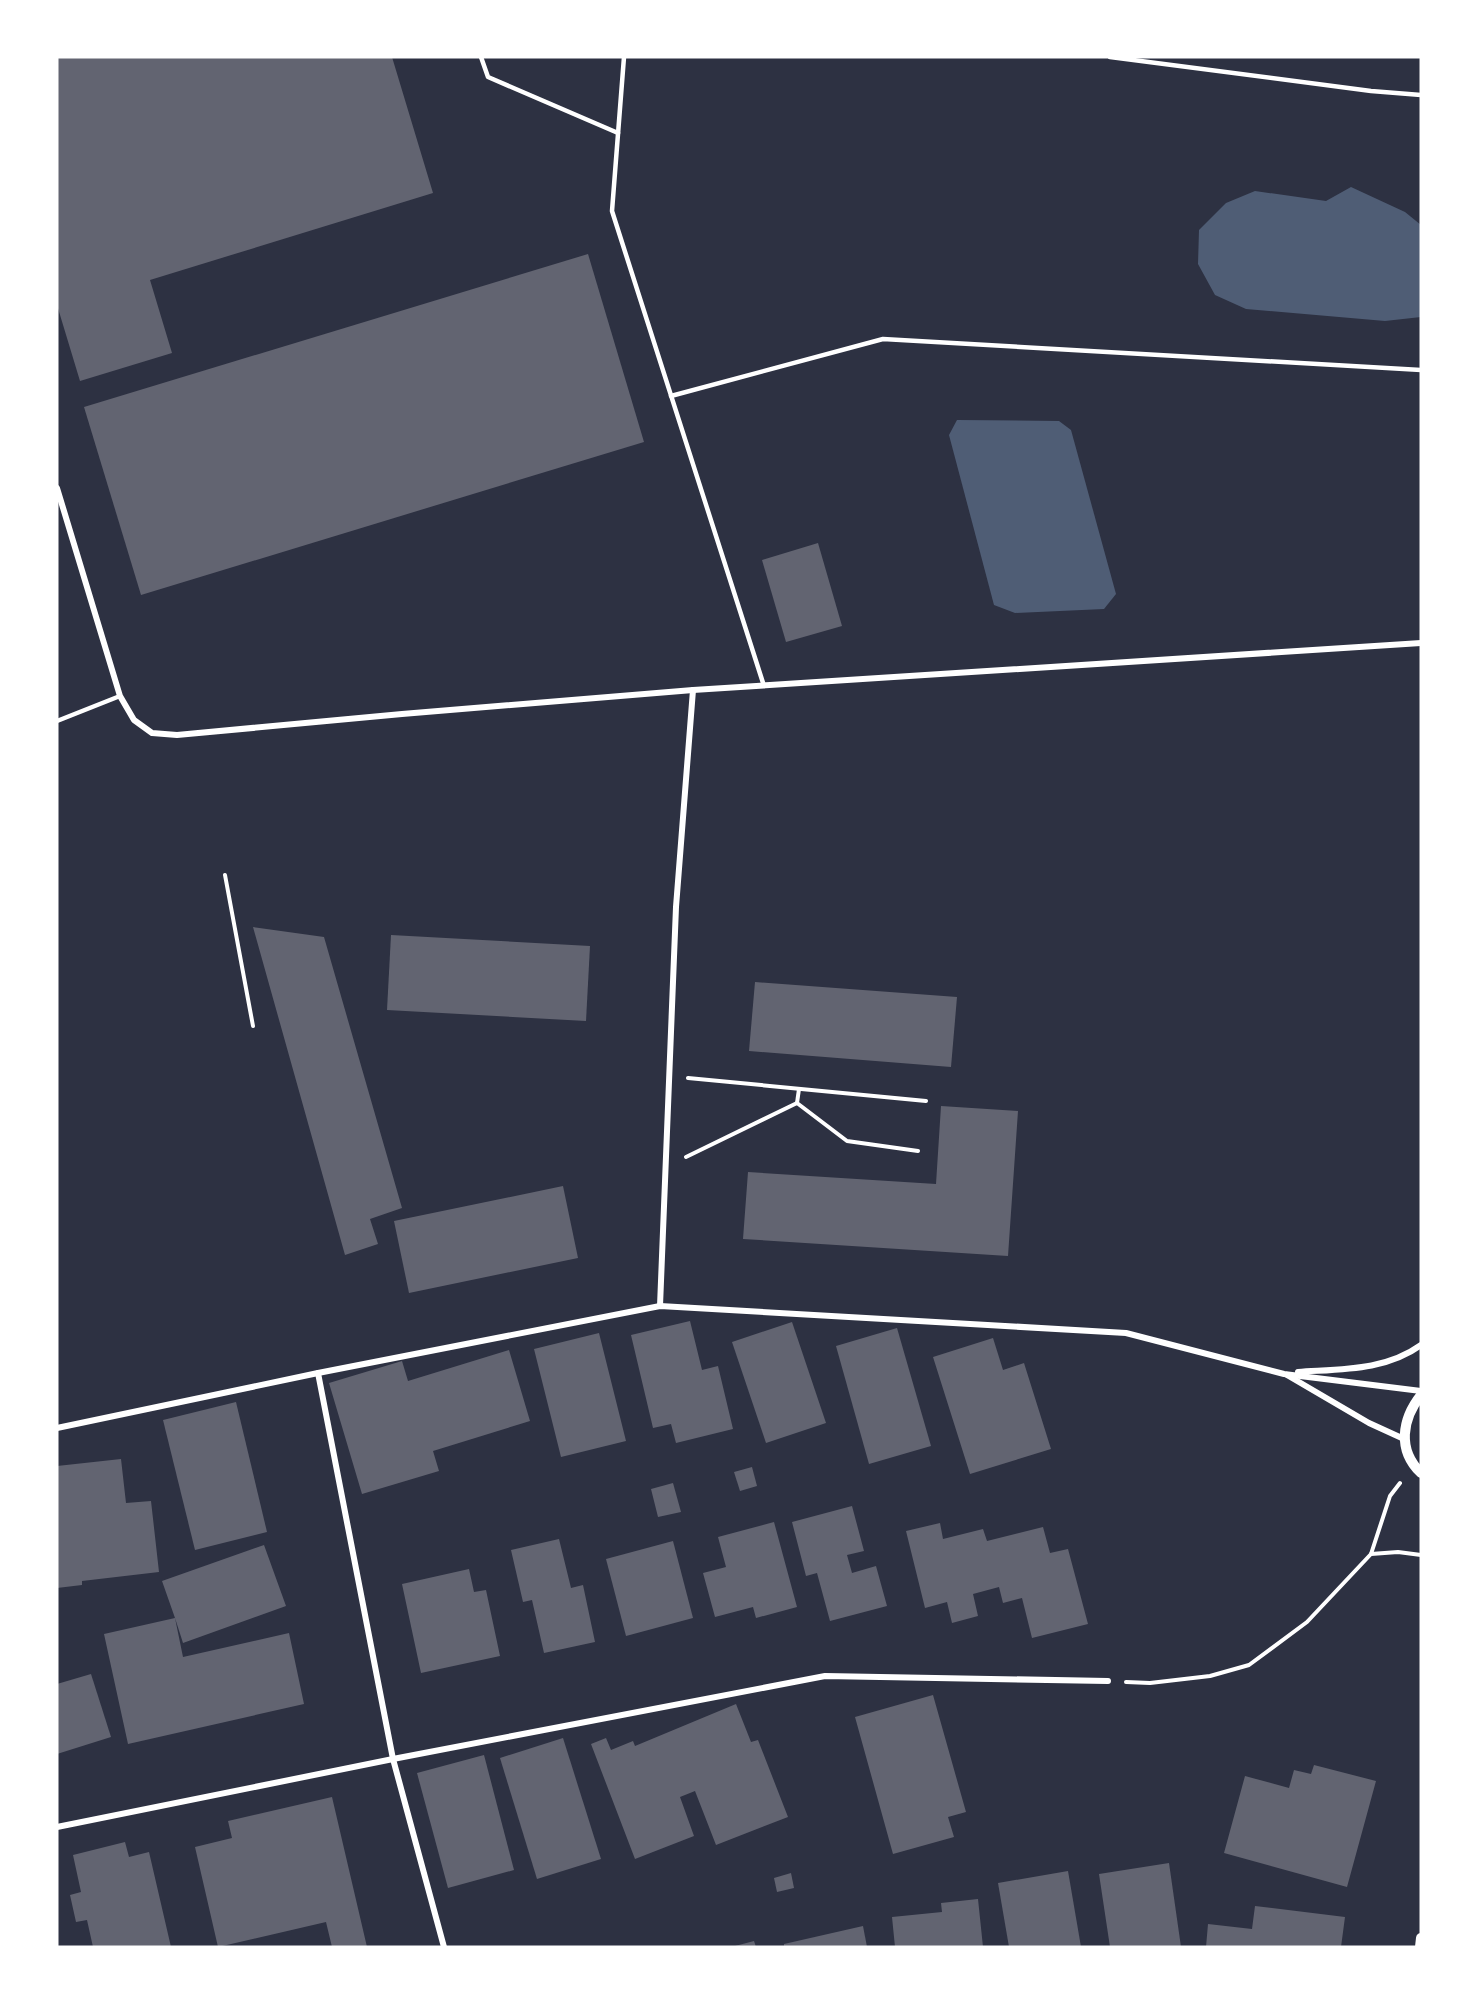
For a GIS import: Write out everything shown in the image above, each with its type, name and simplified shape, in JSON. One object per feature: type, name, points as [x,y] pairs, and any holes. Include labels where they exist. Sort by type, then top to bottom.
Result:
[{"type":"street","points":[[57,488],[120,696],[134,720],[152,733],[177,735],[693,690],[1421,643]]},
{"type":"street","points":[[660,1306],[676,907],[693,690]]},
{"type":"street","points":[[57,1428],[318,1373],[660,1306],[1126,1333],[1284,1374],[1421,1393],[1408,1416],[1404,1439],[1407,1453],[1417,1469]]},
{"type":"street","points":[[1284,1374],[1377,1366],[1407,1355],[1421,1345]]},
{"type":"street","points":[[318,1373],[393,1759],[444,1947]]},
{"type":"street","points":[[1284,1374],[1369,1423],[1404,1439]]},
{"type":"street","points":[[57,1827],[393,1759],[825,1676],[1108,1681]]},
{"type":"street","points":[[1420,1947],[1421,1938]]},
{"type":"lane","points":[[481,57],[488,76],[618,133]]},
{"type":"lane","points":[[624,57],[612,211],[764,686]]},
{"type":"lane","points":[[1110,57],[1371,91],[1421,95]]},
{"type":"lane","points":[[671,396],[883,339],[1421,370]]},
{"type":"lane","points":[[57,722],[120,696]]},
{"type":"path","points":[[225,875],[253,1026]]},
{"type":"path","points":[[670,1076],[926,1101]]},
{"type":"path","points":[[797,1103],[799,1089]]},
{"type":"path","points":[[666,1166],[797,1103]]},
{"type":"path","points":[[797,1103],[847,1141],[918,1150]]},
{"type":"path","points":[[1108,1681],[1150,1683],[1210,1676],[1249,1665],[1307,1622],[1371,1554],[1390,1496],[1417,1469]]},
{"type":"path","points":[[1371,1554],[1398,1552],[1421,1555]]},
{"type":"water","points":[[1351,187],[1405,212],[1421,225],[1421,317],[1385,321],[1246,309],[1215,295],[1198,264],[1199,230],[1226,203],[1255,191],[1326,201]]},
{"type":"water","points":[[957,420],[1059,421],[1071,430],[1116,594],[1104,609],[1015,613],[994,605],[949,435]]},
{"type":"building","points":[[57,57],[392,57],[433,193],[150,280],[172,353],[80,381],[57,305]]},
{"type":"building","points":[[588,254],[644,442],[141,595],[84,407]]},
{"type":"building","points":[[818,543],[842,626],[786,642],[762,560]]},
{"type":"building","points":[[253,927],[324,937],[402,1208],[370,1219],[378,1244],[345,1255]]},
{"type":"building","points":[[391,935],[590,946],[586,1021],[387,1010]]},
{"type":"building","points":[[755,982],[957,997],[951,1067],[749,1051]]},
{"type":"building","points":[[941,1106],[1018,1111],[1008,1256],[743,1239],[748,1172],[936,1184]]},
{"type":"building","points":[[563,1186],[578,1258],[409,1293],[394,1221]]},
{"type":"building","points":[[690,1321],[702,1370],[718,1366],[733,1429],[676,1443],[671,1424],[653,1428],[631,1335]]},
{"type":"building","points":[[792,1322],[826,1423],[766,1443],[732,1342]]},
{"type":"building","points":[[897,1328],[931,1446],[869,1464],[836,1346]]},
{"type":"building","points":[[599,1333],[626,1441],[561,1457],[534,1349]]},
{"type":"building","points":[[993,1338],[1003,1370],[1024,1363],[1051,1449],[970,1474],[933,1357]]},
{"type":"building","points":[[509,1350],[530,1421],[433,1451],[439,1471],[362,1494],[329,1383],[402,1361],[408,1381]]},
{"type":"building","points":[[236,1402],[267,1532],[195,1550],[163,1420]]},
{"type":"building","points":[[121,1459],[126,1503],[151,1501],[159,1572],[82,1581],[82,1585],[57,1588],[57,1466]]},
{"type":"building","points":[[752,1467],[757,1486],[740,1491],[734,1472]]},
{"type":"building","points":[[673,1483],[681,1512],[658,1517],[651,1489]]},
{"type":"building","points":[[852,1506],[864,1551],[847,1555],[852,1573],[876,1566],[887,1606],[830,1621],[817,1573],[806,1576],[792,1522]]},
{"type":"building","points":[[774,1522],[797,1607],[756,1618],[753,1607],[715,1617],[703,1573],[726,1567],[718,1537]]},
{"type":"building","points":[[940,1523],[943,1539],[983,1529],[987,1541],[1043,1527],[1050,1553],[1068,1549],[1088,1624],[1032,1638],[1022,1598],[1003,1603],[999,1587],[973,1594],[978,1616],[952,1623],[947,1602],[925,1608],[906,1531]]},
{"type":"building","points":[[559,1539],[571,1588],[583,1585],[595,1642],[544,1653],[532,1600],[523,1602],[511,1550]]},
{"type":"building","points":[[673,1541],[693,1618],[626,1636],[606,1559]]},
{"type":"building","points":[[264,1545],[286,1606],[183,1643],[162,1581]]},
{"type":"building","points":[[469,1569],[474,1592],[486,1590],[500,1656],[421,1673],[402,1584]]},
{"type":"building","points":[[175,1618],[183,1657],[289,1633],[304,1704],[128,1744],[104,1634]]},
{"type":"building","points":[[91,1674],[111,1737],[57,1754],[57,1684]]},
{"type":"building","points":[[933,1695],[966,1812],[948,1817],[954,1837],[893,1854],[855,1717]]},
{"type":"building","points":[[736,1704],[751,1742],[758,1740],[788,1817],[716,1845],[695,1791],[680,1797],[694,1836],[635,1859],[591,1744],[606,1738],[611,1750],[633,1741],[635,1746]]},
{"type":"building","points":[[563,1738],[601,1859],[537,1879],[500,1758]]},
{"type":"building","points":[[484,1755],[514,1870],[448,1888],[417,1773]]},
{"type":"building","points":[[1314,1765],[1376,1781],[1347,1887],[1224,1853],[1245,1776],[1289,1788],[1294,1770],[1311,1774]]},
{"type":"building","points":[[332,1797],[367,1947],[332,1947],[326,1922],[218,1947],[195,1847],[232,1838],[228,1821]]},
{"type":"building","points":[[125,1842],[129,1857],[149,1852],[171,1947],[93,1947],[87,1920],[76,1922],[70,1895],[81,1892],[73,1855]]},
{"type":"building","points":[[1169,1863],[1181,1947],[1110,1947],[1099,1874]]},
{"type":"building","points":[[1068,1871],[1081,1947],[1009,1947],[998,1883]]},
{"type":"building","points":[[791,1873],[794,1888],[777,1892],[774,1878]]},
{"type":"building","points":[[978,1899],[983,1947],[895,1947],[892,1917],[942,1912],[941,1903]]},
{"type":"building","points":[[1255,1906],[1345,1917],[1341,1947],[1206,1947],[1208,1924],[1252,1929]]},
{"type":"building","points":[[863,1926],[867,1947],[784,1947],[784,1944]]},
{"type":"building","points":[[754,1941],[756,1947],[735,1947],[735,1946]]}]
